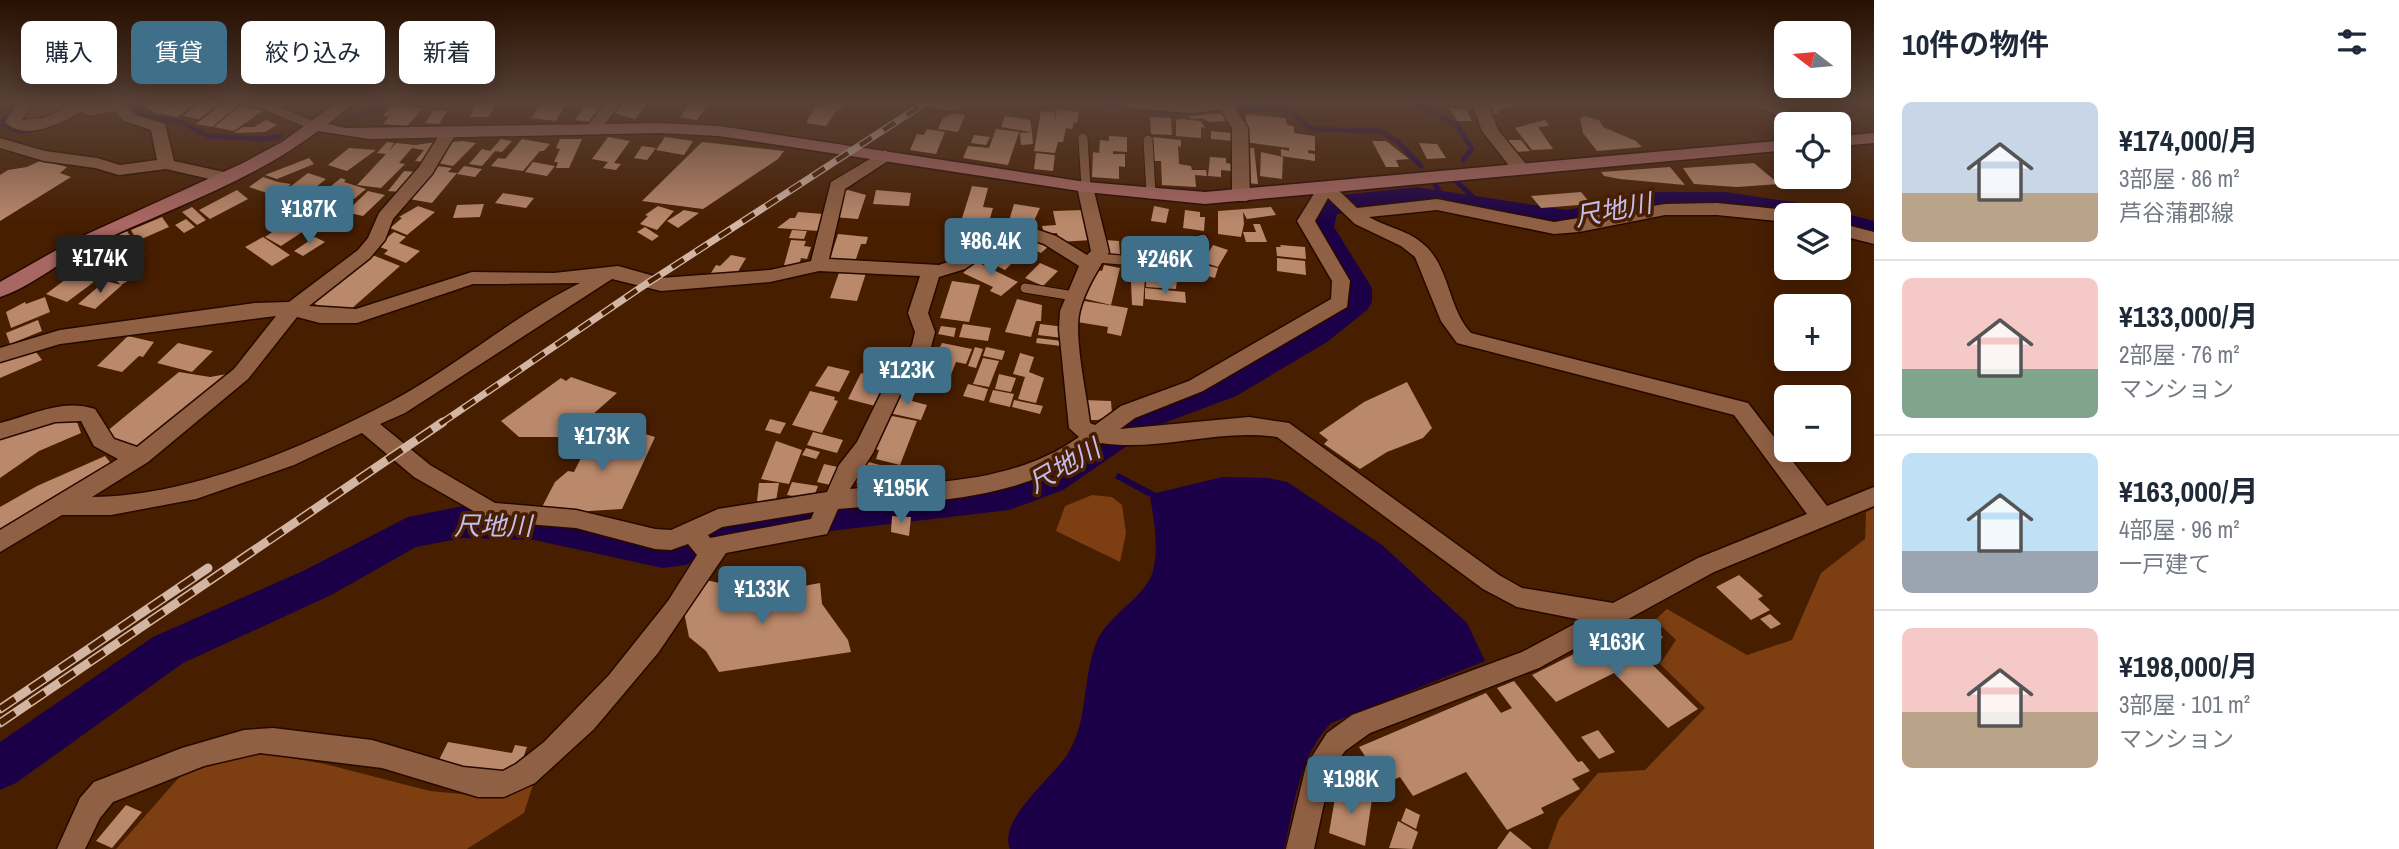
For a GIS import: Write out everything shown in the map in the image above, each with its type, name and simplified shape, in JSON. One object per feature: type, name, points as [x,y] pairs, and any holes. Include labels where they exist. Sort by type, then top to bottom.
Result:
[{"type":"main road","points":[[0,290],[90,240],[227,178],[288,143]]},
{"type":"main road","points":[[799,143],[1086,187],[1151,194],[1342,202],[1520,168],[1774,146]]},
{"type":"street","points":[[0,143],[44,156],[97,163],[119,170],[166,164],[227,178]]},
{"type":"street","points":[[162,143],[166,164]]},
{"type":"street","points":[[0,542],[140,456],[242,374],[293,309],[365,254],[376,240],[385,217],[426,170],[443,143]]},
{"type":"street","points":[[1240,143],[1241,197]]},
{"type":"street","points":[[1499,143],[1520,168]]},
{"type":"street","points":[[819,265],[837,186],[885,155]]},
{"type":"street","points":[[1086,187],[1100,252],[1074,296],[1069,329],[1080,428],[1104,437]]},
{"type":"street","points":[[1104,437],[1128,412],[1196,386],[1242,362],[1340,302],[1341,281],[1306,221],[1342,202],[1449,206],[1496,219],[1554,228],[1594,225],[1643,211],[1667,208],[1734,209],[1774,214]]},
{"type":"street","points":[[1342,202],[1415,246],[1426,257],[1440,289],[1447,317],[1464,338],[1741,409],[1824,519]]},
{"type":"street","points":[[0,355],[60,337],[256,310],[293,309],[320,316],[357,316],[472,278],[526,280],[618,272],[662,285],[770,276],[819,265],[931,272],[958,265],[1004,232],[1015,229],[1050,240],[1093,261]]},
{"type":"street","points":[[1851,232],[1874,238]]},
{"type":"street","points":[[58,506],[111,506],[196,490],[286,459],[398,407],[577,292],[618,272]]},
{"type":"street","points":[[365,424],[422,471],[491,512],[576,519],[655,539],[719,544],[819,527],[847,471],[865,447],[898,379],[921,347],[925,332],[918,313],[931,272]]},
{"type":"street","points":[[0,431],[66,411],[78,412],[88,415],[100,442],[108,449],[140,456]]},
{"type":"street","points":[[829,507],[989,485],[1041,469],[1104,437],[1252,425],[1282,429],[1491,582],[1517,597],[1614,614]]},
{"type":"street","points":[[1300,849],[1319,766],[1336,742],[1361,724],[1531,660],[1706,565],[1824,519],[1874,496]]},
{"type":"street","points":[[71,849],[90,808],[104,792],[237,744],[261,740],[390,757],[484,784],[505,784],[522,777],[538,766],[575,728],[657,636],[692,589],[700,542]]},
{"type":"lane","points":[[1083,143],[1086,187]]},
{"type":"lane","points":[[1148,143],[1151,194]]},
{"type":"lane","points":[[1093,261],[1122,260],[1203,239]]},
{"type":"lane","points":[[1025,288],[1074,296]]},
{"type":"shaded area","points":[[1118,473],[1156,493],[1223,477],[1268,478],[1287,482],[1382,545],[1467,623],[1485,661],[1331,723],[1311,751],[1299,782],[1284,849],[1010,849],[1008,838],[1018,814],[1065,758],[1073,744],[1082,716],[1089,670],[1097,641],[1110,622],[1143,590],[1153,571],[1156,543],[1150,497],[1115,478]]},
{"type":"shaded area","points":[[1092,495],[1112,497],[1122,505],[1126,533],[1120,562],[1056,531],[1065,506]]},
{"type":"shaded area","points":[[1874,508],[1874,849],[1548,849],[1559,819],[1598,773],[1645,770],[1705,708],[1660,664],[1676,640],[1655,620],[1667,609],[1747,655],[1792,640],[1821,573],[1865,539],[1866,512]]},
{"type":"shaded area","points":[[258,752],[325,764],[430,791],[493,797],[533,785],[524,813],[467,849],[116,849],[182,774]]},
{"type":"building","points":[[386,143],[394,143],[389,151],[396,143],[415,145],[437,143],[424,162],[415,161],[424,150],[412,148],[399,163],[405,164],[381,188],[357,185],[386,154],[377,153]]},
{"type":"building","points":[[451,143],[476,143],[453,166],[432,162]]},
{"type":"building","points":[[498,143],[511,143],[502,152],[495,151],[482,166],[469,164],[482,149],[490,151]]},
{"type":"building","points":[[519,143],[550,144],[544,151],[540,151],[523,171],[491,166],[498,158],[505,159]]},
{"type":"building","points":[[558,143],[580,143],[569,168],[556,168],[558,162],[554,162],[560,149],[556,148]]},
{"type":"building","points":[[604,143],[629,143],[614,163],[621,164],[616,170],[603,168],[608,162],[592,159]]},
{"type":"building","points":[[661,143],[692,143],[684,155],[656,150]]},
{"type":"building","points":[[701,143],[784,151],[778,159],[703,209],[642,201]]},
{"type":"building","points":[[913,143],[941,143],[936,154],[910,150]]},
{"type":"building","points":[[991,143],[1015,143],[1008,165],[963,158],[968,146],[989,148]]},
{"type":"building","points":[[1035,143],[1058,143],[1055,153],[1034,151]]},
{"type":"building","points":[[1100,143],[1127,143],[1127,152],[1113,151],[1113,154],[1125,154],[1125,167],[1119,166],[1119,179],[1092,177],[1093,152],[1099,153]]},
{"type":"building","points":[[1152,143],[1181,143],[1181,147],[1178,146],[1179,164],[1191,166],[1192,170],[1206,170],[1207,176],[1195,175],[1196,187],[1162,185],[1161,161],[1153,161]]},
{"type":"building","points":[[1250,143],[1315,143],[1315,151],[1308,150],[1308,153],[1315,154],[1315,161],[1281,156],[1281,149],[1289,151],[1289,148]]},
{"type":"building","points":[[1373,143],[1388,143],[1409,159],[1396,160],[1399,167],[1386,167]]},
{"type":"building","points":[[1419,143],[1437,144],[1446,158],[1427,159]]},
{"type":"building","points":[[1510,143],[1523,143],[1530,151],[1515,152]]},
{"type":"building","points":[[1526,143],[1549,143],[1553,149],[1532,150]]},
{"type":"building","points":[[1590,143],[1638,143],[1642,147],[1597,151]]},
{"type":"building","points":[[642,146],[656,148],[647,160],[634,158]]},
{"type":"building","points":[[349,148],[376,150],[347,171],[328,165]]},
{"type":"building","points":[[1244,148],[1254,148],[1258,184],[1245,183]]},
{"type":"building","points":[[1261,152],[1283,157],[1282,179],[1260,176]]},
{"type":"building","points":[[1036,153],[1055,155],[1053,171],[1034,169]]},
{"type":"building","points":[[1210,157],[1226,158],[1226,163],[1232,164],[1231,171],[1221,170],[1221,177],[1208,176]]},
{"type":"building","points":[[309,158],[314,164],[277,179],[265,175]]},
{"type":"building","points":[[42,160],[67,167],[60,173],[71,177],[0,221],[0,175]]},
{"type":"building","points":[[533,162],[555,166],[547,176],[525,172]]},
{"type":"building","points":[[1754,163],[1774,180],[1774,184],[1737,187],[1694,184],[1683,168]]},
{"type":"building","points":[[437,166],[452,168],[448,172],[457,173],[432,203],[409,199]]},
{"type":"building","points":[[464,166],[482,169],[475,177],[457,174]]},
{"type":"building","points":[[1670,167],[1685,185],[1620,179],[1604,176],[1601,172]]},
{"type":"building","points":[[404,171],[418,172],[402,192],[388,191]]},
{"type":"building","points":[[308,173],[326,179],[296,203],[277,197]]},
{"type":"building","points":[[263,177],[291,184],[276,196],[249,187]]},
{"type":"building","points":[[341,178],[346,180],[344,182],[366,189],[354,199],[326,190]]},
{"type":"building","points":[[972,186],[988,188],[983,207],[993,208],[986,232],[959,228]]},
{"type":"building","points":[[237,190],[248,199],[210,219],[199,210]]},
{"type":"building","points":[[848,190],[866,195],[858,219],[834,217],[842,192]]},
{"type":"building","points":[[876,190],[911,193],[909,206],[873,204]]},
{"type":"building","points":[[368,191],[385,195],[363,216],[346,212]]},
{"type":"building","points":[[1581,192],[1591,204],[1541,208],[1531,196]]},
{"type":"building","points":[[503,193],[534,198],[526,208],[495,203]]},
{"type":"building","points":[[484,204],[480,217],[453,218],[457,205]]},
{"type":"building","points":[[1014,204],[1040,208],[1031,227],[1008,224]]},
{"type":"building","points":[[418,206],[435,212],[407,235],[390,228],[402,218],[399,217]]},
{"type":"building","points":[[658,206],[674,211],[657,230],[640,224],[648,216],[645,215]]},
{"type":"building","points":[[1154,206],[1169,209],[1166,223],[1151,221]]},
{"type":"building","points":[[192,207],[206,220],[197,225],[182,212]]},
{"type":"building","points":[[1271,207],[1276,215],[1247,219],[1243,212],[1241,237],[1218,234],[1218,211]]},
{"type":"building","points":[[684,210],[699,213],[678,228],[667,221]]},
{"type":"building","points":[[1084,210],[1092,240],[1059,242],[1057,233],[1044,234],[1042,226],[1056,225],[1053,211]]},
{"type":"building","points":[[1185,210],[1200,212],[1200,217],[1205,217],[1204,231],[1183,228]]},
{"type":"building","points":[[302,212],[319,221],[281,246],[265,237]]},
{"type":"building","points":[[798,212],[823,214],[819,231],[777,228],[790,218],[795,218]]},
{"type":"building","points":[[162,217],[169,227],[137,241],[131,230]]},
{"type":"building","points":[[186,219],[195,227],[184,233],[175,225]]},
{"type":"building","points":[[1253,224],[1260,224],[1267,242],[1246,242],[1243,232],[1256,232]]},
{"type":"building","points":[[645,227],[659,236],[652,241],[637,232]]},
{"type":"building","points":[[792,230],[807,231],[804,239],[789,238]]},
{"type":"building","points":[[127,231],[134,242],[109,252],[110,239]]},
{"type":"building","points":[[1016,231],[1050,245],[1041,253],[1028,247],[1005,270],[986,260]]},
{"type":"building","points":[[394,232],[406,237],[399,243],[420,251],[406,263],[384,254],[388,250],[377,246]]},
{"type":"building","points":[[838,234],[868,237],[866,244],[861,244],[855,262],[830,259]]},
{"type":"building","points":[[263,237],[290,255],[272,266],[245,247]]},
{"type":"building","points":[[315,237],[325,242],[303,256],[294,251]]},
{"type":"building","points":[[791,240],[806,241],[804,246],[811,247],[807,259],[801,258],[799,266],[784,265]]},
{"type":"building","points":[[1105,240],[1119,241],[1120,254],[1105,253]]},
{"type":"building","points":[[1207,241],[1207,249],[1199,262],[1194,262],[1195,270],[1188,270],[1182,245]]},
{"type":"building","points":[[1213,245],[1228,250],[1218,267],[1203,262]]},
{"type":"building","points":[[1280,245],[1305,247],[1306,259],[1277,256],[1276,247],[1281,247]]},
{"type":"building","points":[[134,247],[145,254],[117,270],[106,263]]},
{"type":"building","points":[[99,251],[98,270],[90,270],[87,254]]},
{"type":"building","points":[[370,254],[400,266],[350,310],[332,311],[310,302]]},
{"type":"building","points":[[731,255],[746,258],[736,275],[723,272],[720,278],[709,276],[716,265],[720,266]]},
{"type":"building","points":[[1147,258],[1179,261],[1176,289],[1146,287]]},
{"type":"building","points":[[1277,258],[1305,261],[1306,275],[1277,271]]},
{"type":"building","points":[[975,261],[1018,282],[1001,296],[990,291],[993,287],[963,273]]},
{"type":"building","points":[[1130,261],[1146,262],[1143,306],[1132,305]]},
{"type":"building","points":[[1040,263],[1058,271],[1043,286],[1025,278]]},
{"type":"building","points":[[1199,264],[1218,268],[1215,278],[1196,273]]},
{"type":"building","points":[[1104,265],[1120,268],[1111,305],[1082,298],[1092,269],[1102,271]]},
{"type":"building","points":[[81,268],[102,276],[67,302],[46,294]]},
{"type":"building","points":[[121,269],[132,278],[121,285],[110,275]]},
{"type":"building","points":[[840,270],[866,273],[857,301],[830,298]]},
{"type":"building","points":[[105,281],[122,285],[95,309],[78,304]]},
{"type":"building","points":[[952,281],[980,285],[969,322],[940,318]]},
{"type":"building","points":[[1145,288],[1185,292],[1186,303],[1145,299]]},
{"type":"building","points":[[45,297],[50,312],[11,328],[6,312],[25,302],[26,304]]},
{"type":"building","points":[[1017,299],[1042,305],[1041,321],[1036,321],[1031,337],[1005,332]]},
{"type":"building","points":[[1078,300],[1128,308],[1121,336],[1107,333],[1108,327],[1077,322]]},
{"type":"building","points":[[38,320],[42,331],[10,344],[6,333]]},
{"type":"building","points":[[963,324],[991,328],[988,341],[959,337]]},
{"type":"building","points":[[1040,324],[1065,327],[1063,338],[1038,335]]},
{"type":"building","points":[[941,326],[956,328],[954,337],[938,334]]},
{"type":"building","points":[[128,336],[154,342],[143,357],[139,356],[122,372],[97,366]]},
{"type":"building","points":[[1037,338],[1062,341],[1061,346],[1036,343]]},
{"type":"building","points":[[178,343],[213,351],[192,372],[157,363]]},
{"type":"building","points":[[942,343],[972,349],[966,364],[956,362],[944,392],[915,385],[928,353],[936,355]]},
{"type":"building","points":[[975,347],[983,349],[976,368],[968,366]]},
{"type":"building","points":[[986,347],[1005,351],[1002,360],[983,356]]},
{"type":"building","points":[[33,348],[42,360],[0,378],[0,363]]},
{"type":"building","points":[[1020,353],[1034,357],[1029,372],[1044,378],[1036,403],[1018,399],[1025,377],[1013,374]]},
{"type":"building","points":[[983,358],[999,361],[989,387],[973,384]]},
{"type":"building","points":[[828,366],[850,371],[839,392],[815,386]]},
{"type":"building","points":[[179,372],[210,377],[227,374],[232,377],[141,446],[114,442],[106,432]]},
{"type":"building","points":[[861,373],[892,380],[879,407],[848,399]]},
{"type":"building","points":[[999,374],[1016,378],[1011,392],[995,389]]},
{"type":"building","points":[[571,377],[617,393],[567,437],[519,437],[501,421],[561,378],[566,381]]},
{"type":"building","points":[[1407,382],[1432,428],[1423,438],[1387,452],[1360,469],[1324,444],[1328,440],[1319,433],[1364,402]]},
{"type":"building","points":[[968,384],[988,389],[984,401],[963,396]]},
{"type":"building","points":[[993,390],[1014,394],[1010,407],[989,402]]},
{"type":"building","points":[[810,391],[835,397],[834,400],[838,401],[822,433],[792,425]]},
{"type":"building","points":[[898,391],[914,395],[912,401],[927,405],[921,420],[889,413]]},
{"type":"building","points":[[1014,400],[1043,406],[1040,414],[1012,407]]},
{"type":"building","points":[[1084,400],[1111,401],[1112,414],[1098,420],[1085,420]]},
{"type":"building","points":[[887,415],[917,421],[900,465],[876,459],[879,450],[874,449]]},
{"type":"building","points":[[770,419],[786,423],[780,434],[765,430]]},
{"type":"building","points":[[53,420],[77,422],[81,433],[39,451],[0,478],[0,438]]},
{"type":"building","points":[[611,429],[629,429],[655,437],[622,509],[573,512],[542,507],[555,482],[568,471],[574,472],[592,436],[608,435]]},
{"type":"building","points":[[813,432],[843,440],[837,453],[807,445]]},
{"type":"building","points":[[776,441],[802,450],[789,484],[761,479]]},
{"type":"building","points":[[806,448],[820,452],[816,459],[802,455]]},
{"type":"building","points":[[105,456],[113,466],[0,534],[0,507],[37,486]]},
{"type":"building","points":[[864,461],[892,468],[887,487],[855,482]]},
{"type":"building","points":[[824,464],[842,468],[835,486],[817,482]]},
{"type":"building","points":[[792,482],[818,486],[813,499],[787,495]]},
{"type":"building","points":[[759,483],[779,483],[776,501],[757,501]]},
{"type":"building","points":[[892,516],[911,517],[909,536],[891,532]]},
{"type":"building","points":[[1739,575],[1763,596],[1758,599],[1770,610],[1751,620],[1716,587]]},
{"type":"building","points":[[706,580],[764,593],[820,583],[822,604],[848,640],[851,652],[719,672],[706,651],[689,637],[684,612]]},
{"type":"building","points":[[1770,614],[1781,624],[1771,629],[1760,619]]},
{"type":"building","points":[[1647,624],[1663,637],[1647,651],[1631,638]]},
{"type":"building","points":[[1604,639],[1617,652],[1631,644],[1698,709],[1668,728],[1614,673],[1556,702],[1532,675]]},
{"type":"building","points":[[1514,681],[1578,762],[1582,761],[1590,771],[1572,779],[1580,789],[1541,808],[1544,813],[1507,830],[1466,772],[1413,796],[1400,777],[1383,784],[1359,747],[1486,693],[1501,713],[1512,708],[1497,688]]},
{"type":"building","points":[[1598,730],[1615,752],[1599,759],[1581,737]]},
{"type":"building","points":[[448,742],[512,753],[515,745],[527,747],[520,767],[501,770],[500,773],[466,771],[439,760]]},
{"type":"building","points":[[1337,786],[1372,799],[1365,846],[1329,833]]},
{"type":"building","points":[[126,805],[142,812],[112,848],[96,841]]},
{"type":"building","points":[[1406,808],[1420,815],[1416,829],[1401,821]]},
{"type":"building","points":[[1398,821],[1418,832],[1412,849],[1389,848]]},
{"type":"building","points":[[1510,831],[1532,849],[1497,849]]},
{"type":"waterway","points":[[1399,143],[1421,166]]},
{"type":"waterway","points":[[1463,160],[1472,149],[1468,143]]},
{"type":"waterway","points":[[1457,182],[1485,208]]},
{"type":"waterway","points":[[1435,185],[1445,199]]},
{"type":"waterway","name":"尺地川","points":[[0,768],[168,650],[317,583],[408,533],[463,522],[534,524],[584,534],[616,544],[663,552],[686,549],[708,536],[754,524],[848,511],[900,508],[1009,495],[1050,480],[1076,465],[1144,416],[1184,404],[1224,387],[1315,334],[1356,302],[1356,288],[1319,227],[1322,209],[1333,205],[1417,196],[1567,220],[1604,214],[1632,203],[1650,201],[1726,201],[1774,209]]},
{"type":"waterway","name":"尺地川","points":[[1851,225],[1874,231]]},
{"type":"railway","points":[[440,424],[640,288],[864,143]]},
{"type":"railway","points":[[0,723],[443,422]]},
{"type":"railway","points":[[0,709],[208,568]]}]
